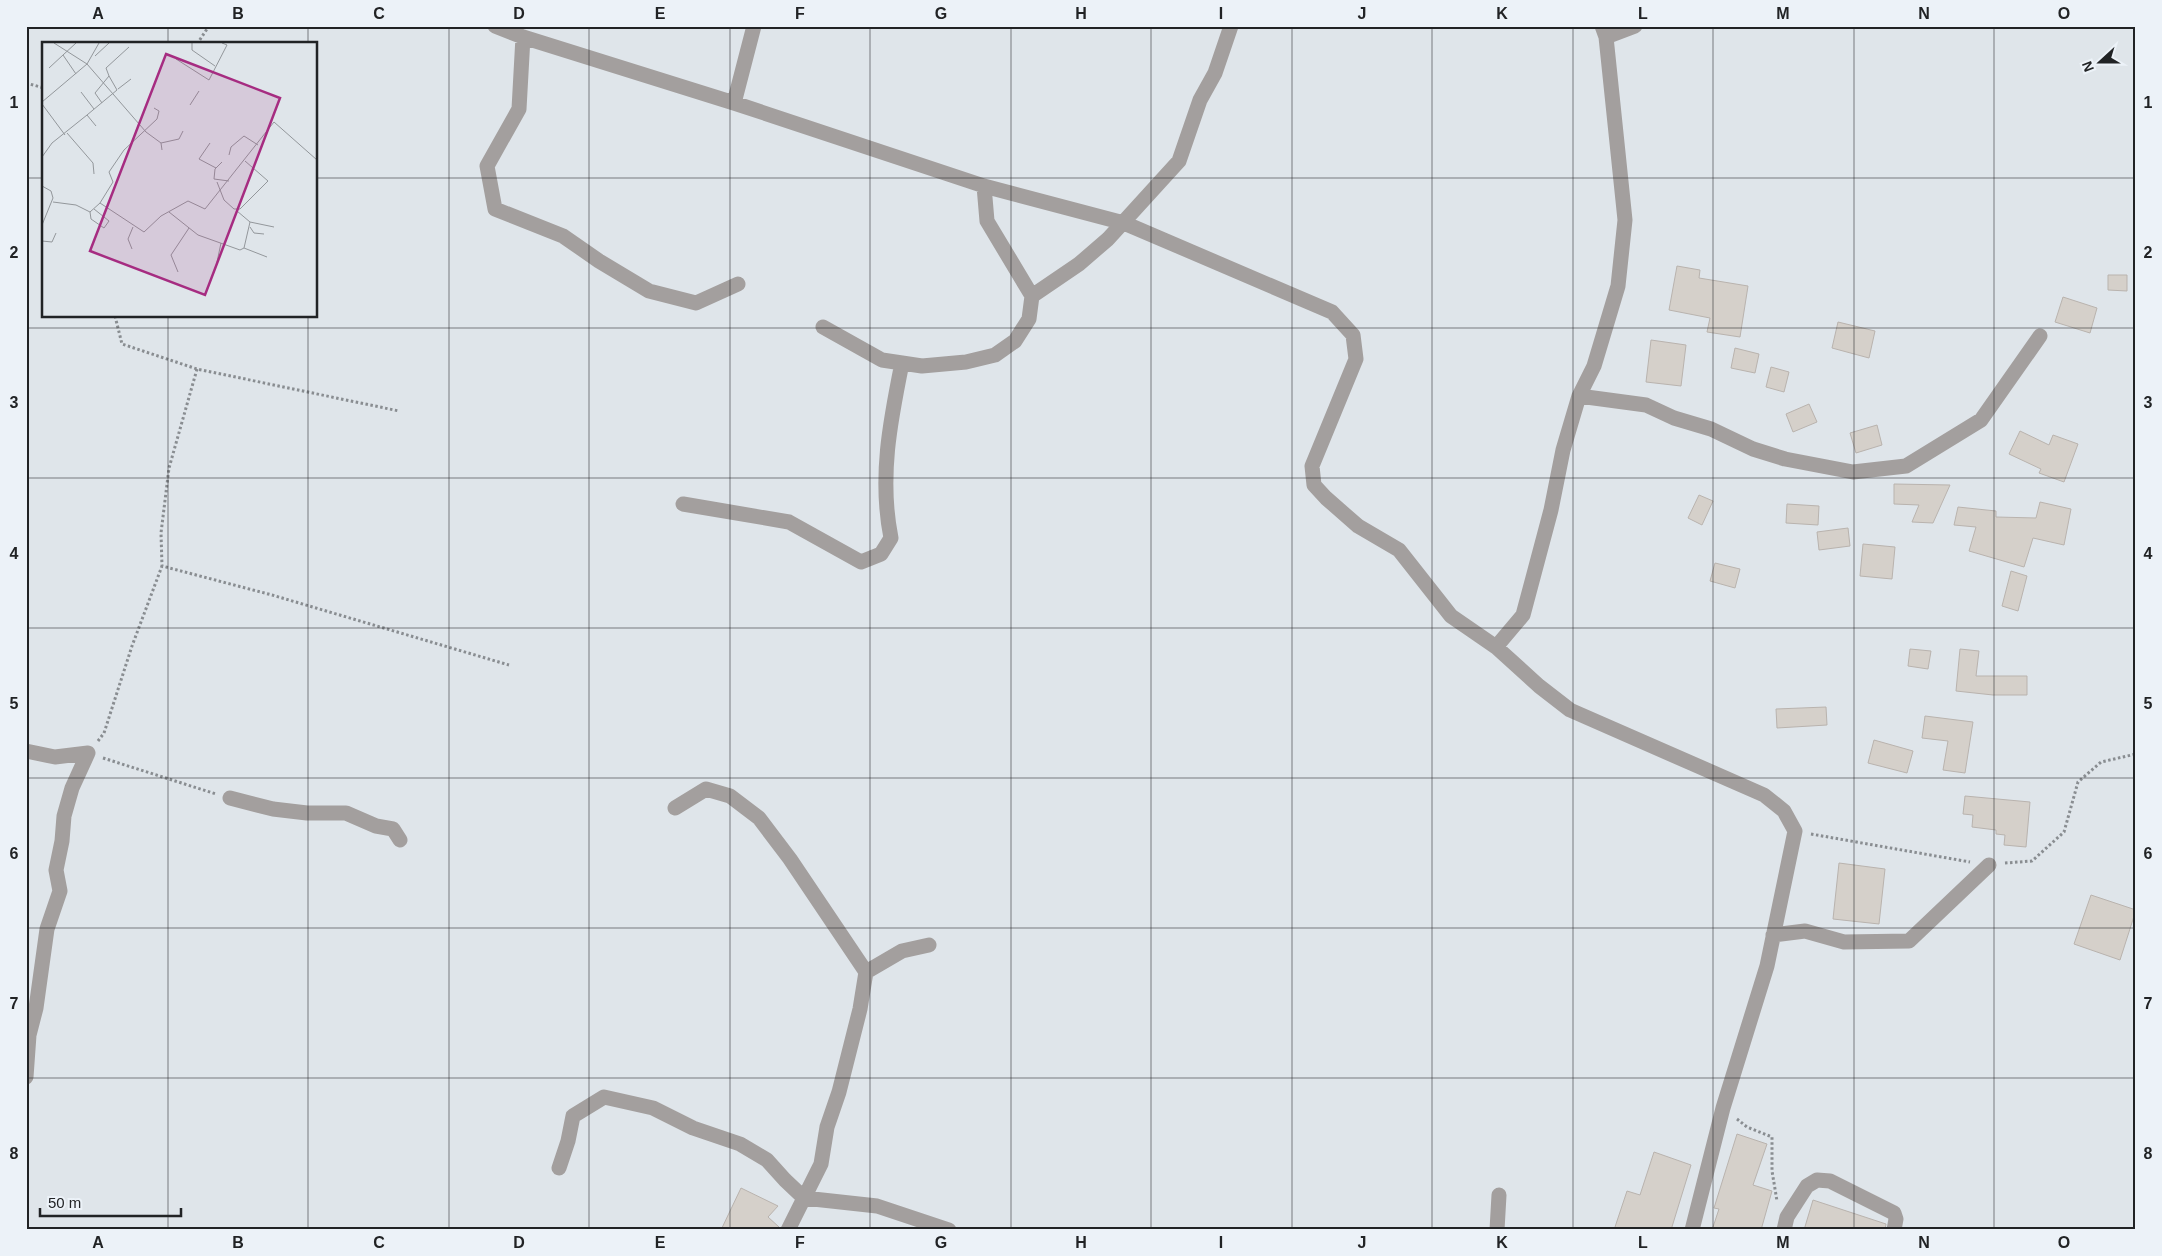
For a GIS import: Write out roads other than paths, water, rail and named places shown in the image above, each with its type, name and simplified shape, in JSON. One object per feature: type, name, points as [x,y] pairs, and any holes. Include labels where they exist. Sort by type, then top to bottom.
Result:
[{"type":"street","points":[[495,26],[523,37],[734,103],[984,186],[1124,223],[1332,312],[1353,335],[1356,359],[1312,466],[1314,485],[1358,526],[1399,550],[1451,616],[1496,647],[1539,686],[1570,710],[1764,795],[1784,811],[1795,831],[1767,966],[1723,1108],[1692,1230]]},
{"type":"street","points":[[734,103],[754,26]]},
{"type":"street","points":[[1032,296],[1078,264],[1124,223],[1179,161],[1200,100],[1215,73],[1231,26]]},
{"type":"street","points":[[1496,647],[1523,615],[1551,510],[1563,450],[1580,396],[1594,366],[1618,286],[1625,220],[1604,32],[1635,26]]},
{"type":"street","points":[[523,37],[519,109],[488,166],[495,210],[563,236],[599,261],[649,291],[696,303],[738,284]]},
{"type":"street","points":[[823,327],[882,360],[902,363],[931,365],[966,362],[995,355],[1015,341],[1029,319],[1032,296],[987,221],[984,186]]},
{"type":"street","points":[[1580,396],[1646,405],[1674,418],[1711,429],[1753,449],[1786,459],[1854,472],[1906,466],[1981,420],[2040,336]]},
{"type":"street","points":[[683,504],[789,522],[861,562],[881,554],[891,538],[886,512],[886,445],[902,363]]},
{"type":"street","points":[[26,751],[55,757],[88,753],[72,788],[64,816],[62,842],[56,870],[60,891],[47,929],[36,1008],[29,1035],[26,1077]]},
{"type":"street","points":[[675,808],[706,789],[730,796],[759,818],[790,859],[866,972],[860,1009],[839,1092],[827,1127],[821,1164],[788,1230]]},
{"type":"street","points":[[230,798],[273,809],[307,813],[346,813],[376,826],[393,829],[400,840]]},
{"type":"street","points":[[1774,935],[1805,932],[1844,942],[1909,941],[1989,865]]},
{"type":"street","points":[[866,972],[902,951],[929,945]]},
{"type":"street","points":[[559,1168],[568,1141],[573,1116],[604,1098],[653,1108],[693,1128],[740,1144],[767,1160],[804,1198],[877,1206],[948,1230]]},
{"type":"street","points":[[1785,1223],[1807,1186],[1817,1180],[1830,1181],[1894,1213],[1896,1218],[1894,1230]]},
{"type":"street","points":[[1497,1230],[1500,1194]]}]
